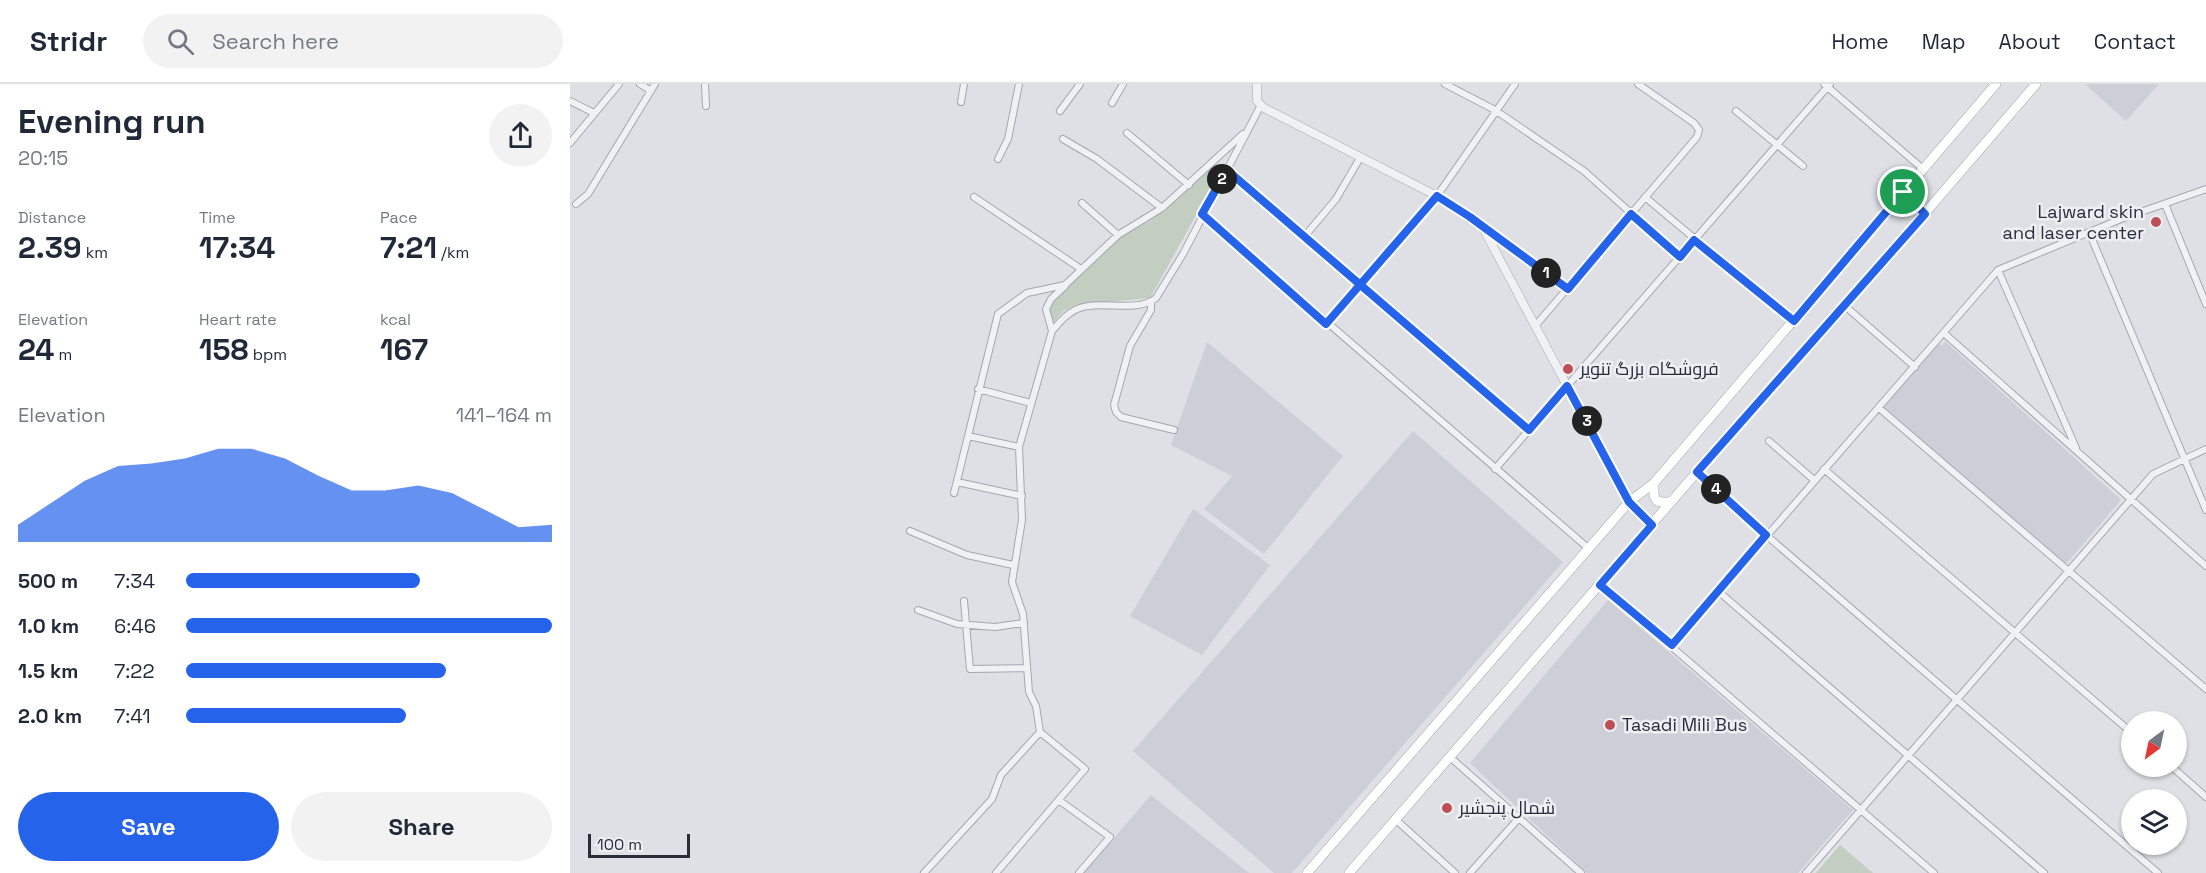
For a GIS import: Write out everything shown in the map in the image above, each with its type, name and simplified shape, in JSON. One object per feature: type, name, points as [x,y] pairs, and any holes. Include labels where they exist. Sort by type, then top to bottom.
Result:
[{"type":"main road","points":[[1307,873],[1588,548],[1629,502],[1654,483],[1996,84]]},
{"type":"main road","points":[[1349,873],[1697,472],[1925,214],[2034,84]]},
{"type":"main road","points":[[1903,192],[1925,214]]},
{"type":"main road","points":[[1654,483],[1654,496],[1657,501],[1666,503],[1673,500]]},
{"type":"street","points":[[570,143],[619,84]]},
{"type":"street","points":[[640,84],[651,91]]},
{"type":"street","points":[[576,204],[588,194],[655,84]]},
{"type":"street","points":[[705,84],[706,106]]},
{"type":"street","points":[[961,102],[964,84]]},
{"type":"street","points":[[998,159],[1008,139],[1019,84]]},
{"type":"street","points":[[1060,111],[1080,84]]},
{"type":"street","points":[[1112,103],[1123,84]]},
{"type":"street","points":[[1257,84],[1257,100],[1261,105],[1437,196],[1568,289]]},
{"type":"street","points":[[1446,84],[1495,110],[1584,171],[1680,257]]},
{"type":"street","points":[[1326,324],[1437,196],[1515,84]]},
{"type":"street","points":[[1536,325],[1697,138],[1699,130],[1694,123],[1638,84]]},
{"type":"street","points":[[1495,470],[1778,145],[1827,85],[1923,169]]},
{"type":"street","points":[[570,101],[594,113]]},
{"type":"street","points":[[1174,430],[1121,417],[1114,405],[1130,346],[1150,310],[1151,302],[1183,254],[1261,105]]},
{"type":"street","points":[[1736,111],[1803,166]]},
{"type":"street","points":[[1052,331],[1046,309],[1065,285],[1118,235],[1162,208],[1189,185],[1248,129]]},
{"type":"street","points":[[1127,134],[1189,185]]},
{"type":"street","points":[[1063,139],[1097,159],[1162,208]]},
{"type":"street","points":[[1304,237],[1336,199],[1360,158]]},
{"type":"street","points":[[1227,170],[1529,430]]},
{"type":"street","points":[[1672,645],[1998,270],[2089,232],[2206,189]]},
{"type":"street","points":[[974,196],[1081,269]]},
{"type":"street","points":[[1645,197],[1794,321]]},
{"type":"street","points":[[1082,203],[1118,235]]},
{"type":"street","points":[[2165,204],[2206,304]]},
{"type":"street","points":[[1202,214],[1326,324],[1588,548]]},
{"type":"street","points":[[1483,228],[1629,502],[1652,525]]},
{"type":"street","points":[[2089,232],[2206,510]]},
{"type":"street","points":[[1998,270],[2078,451]]},
{"type":"street","points":[[954,493],[998,314],[1027,293],[1065,285]]},
{"type":"street","points":[[996,873],[1060,801],[1085,769],[1040,732],[1035,706],[1029,692],[1024,623],[1012,582],[1022,520],[1019,447],[1052,331],[1064,317],[1079,308],[1151,302]]},
{"type":"street","points":[[1845,306],[1915,367]]},
{"type":"street","points":[[1944,334],[2206,566]]},
{"type":"street","points":[[978,389],[1032,403]]},
{"type":"street","points":[[1879,408],[2206,689]]},
{"type":"street","points":[[968,436],[1019,447]]},
{"type":"street","points":[[1769,441],[1814,480]]},
{"type":"street","points":[[1806,873],[2153,474],[2206,450]]},
{"type":"street","points":[[1824,469],[2121,724]]},
{"type":"street","points":[[1697,472],[1766,535],[2157,873]]},
{"type":"street","points":[[957,482],[1022,496]]},
{"type":"street","points":[[910,531],[967,555],[1013,565]]},
{"type":"street","points":[[1600,585],[1863,809],[1934,873]]},
{"type":"street","points":[[1718,591],[2044,873]]},
{"type":"street","points":[[964,600],[970,669],[1027,668]]},
{"type":"street","points":[[918,610],[957,624],[995,627],[1024,623]]},
{"type":"street","points":[[924,873],[992,799],[1001,775],[1040,732]]},
{"type":"street","points":[[1451,758],[1581,873]]},
{"type":"street","points":[[2183,777],[2206,797]]},
{"type":"street","points":[[1060,801],[1110,837],[1079,873]]},
{"type":"street","points":[[1470,873],[1519,818]]},
{"type":"street","points":[[1395,819],[1455,873]]},
{"type":"shaded area","points":[[2085,84],[2159,84],[2126,121]]},
{"type":"shaded area","points":[[1945,341],[2121,500],[2066,564],[1883,407],[1939,343],[1942,346]]},
{"type":"shaded area","points":[[1207,342],[1343,456],[1264,554],[1204,509],[1232,476],[1171,445]]},
{"type":"shaded area","points":[[1413,431],[1563,562],[1292,873],[1274,873],[1133,751]]},
{"type":"shaded area","points":[[1193,509],[1270,565],[1202,655],[1130,616]]},
{"type":"shaded area","points":[[1608,600],[1853,810],[1798,873],[1587,873],[1470,763]]},
{"type":"shaded area","points":[[1151,795],[1249,873],[1084,873]]},
{"type":"green space","points":[[1213,164],[1221,170],[1150,298],[1075,305],[1063,311],[1052,324],[1049,307],[1114,238],[1150,221]]},
{"type":"green space","points":[[1840,845],[1873,873],[1816,873]]},
{"type":"place","name":"Lajward skin and laser center","points":[[2156,222]]},
{"type":"place","name":"فروشگاه بزرگ تنویر","points":[[1568,369]]},
{"type":"place","name":"Tasadi Mili Bus","points":[[1610,725]]},
{"type":"place","name":"شمال پنجشیر","points":[[1447,808]]},
{"type":"route","points":[[1903,192],[1794,321],[1694,240],[1680,257],[1631,214],[1568,289],[1470,217],[1437,196],[1398,240],[1360,284],[1326,324],[1202,214],[1227,170],[1304,237],[1360,284],[1529,430],[1567,386],[1629,502],[1652,525],[1600,585],[1672,645],[1766,535],[1697,472],[1925,214],[1903,192]]}]
